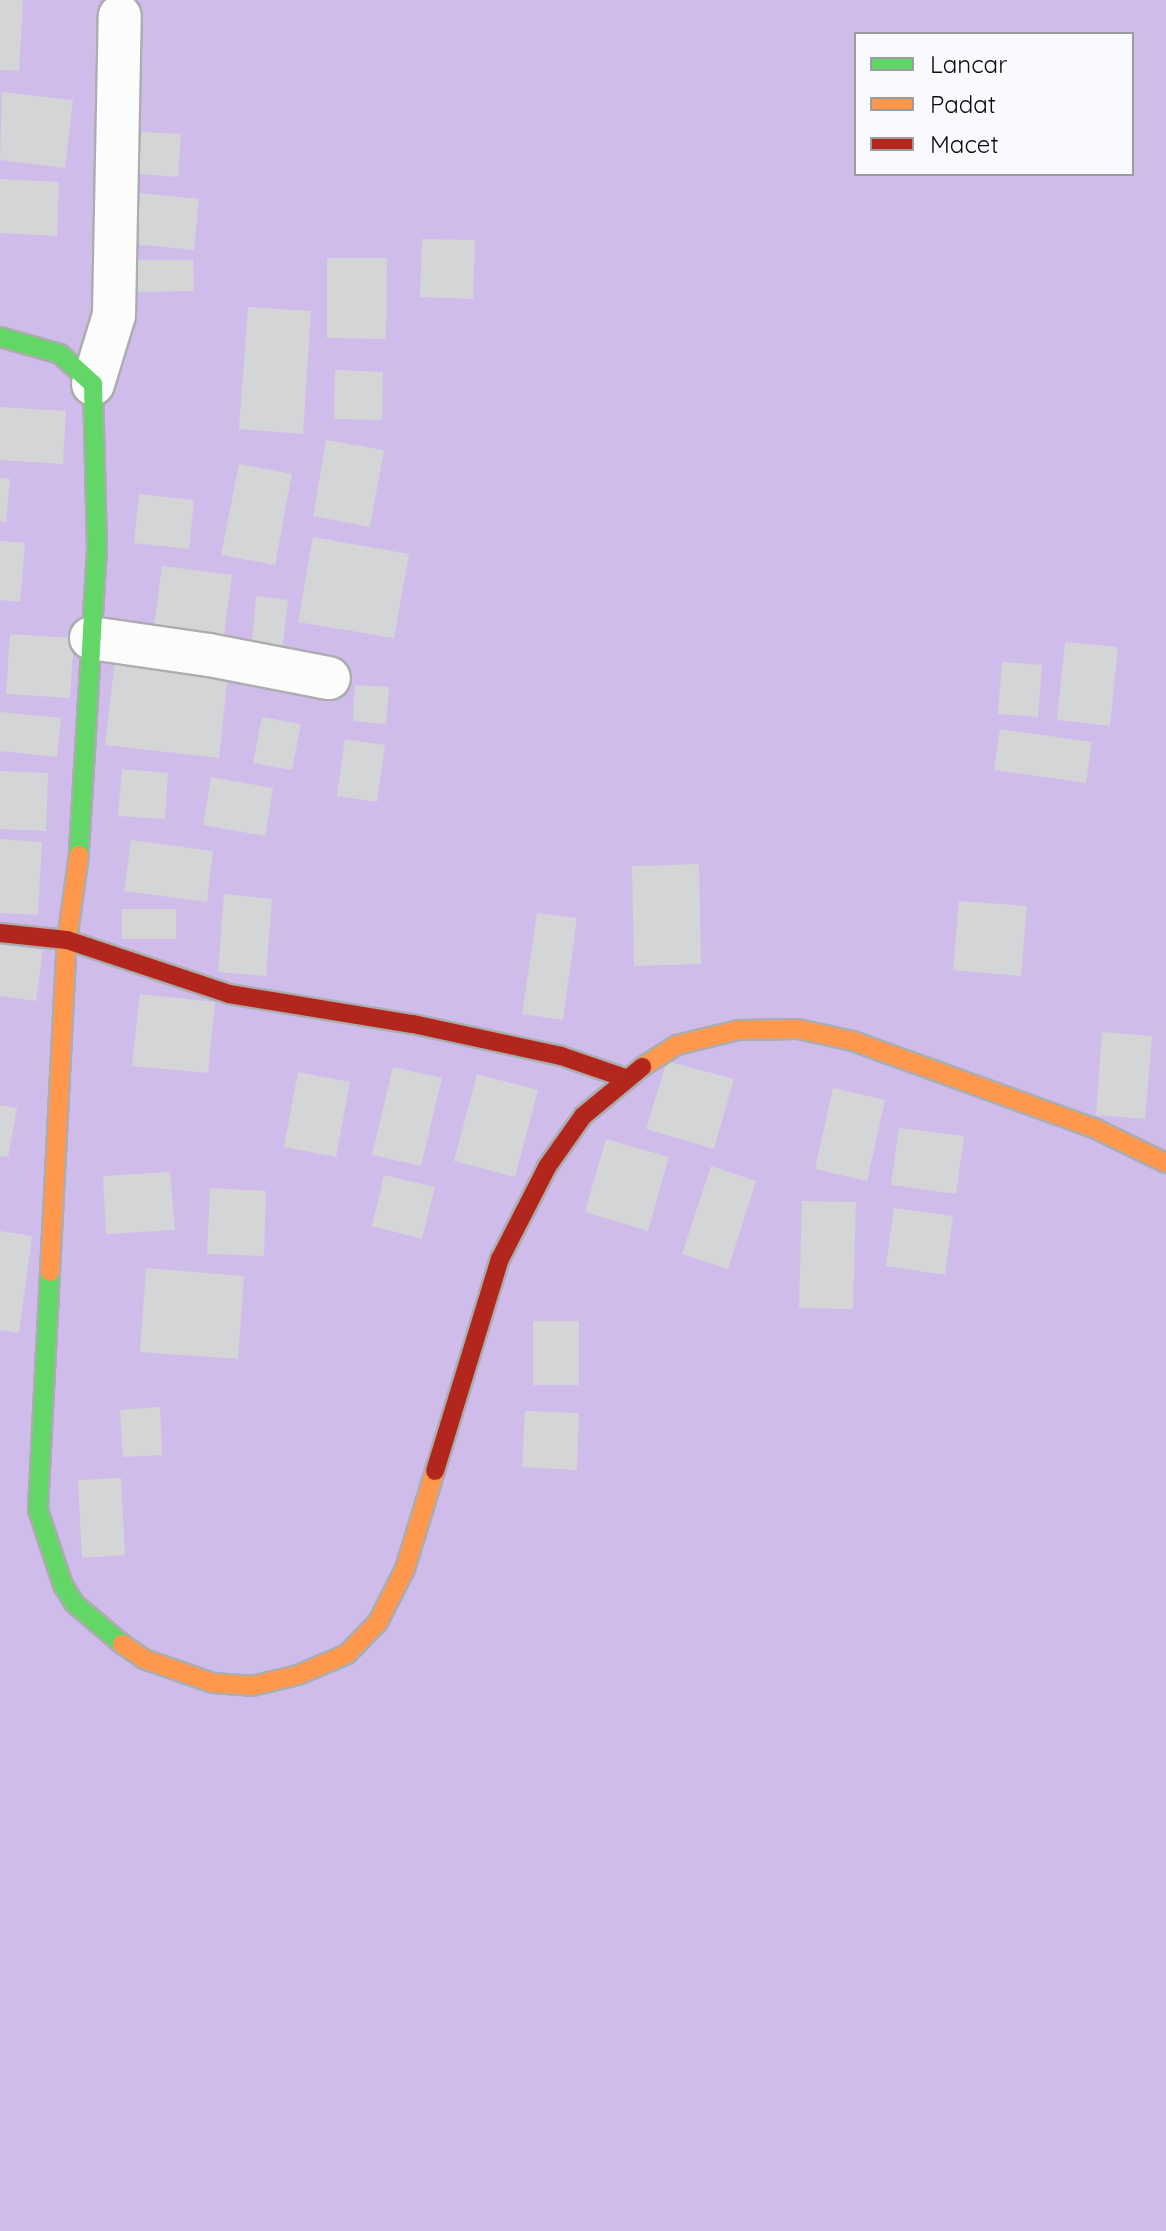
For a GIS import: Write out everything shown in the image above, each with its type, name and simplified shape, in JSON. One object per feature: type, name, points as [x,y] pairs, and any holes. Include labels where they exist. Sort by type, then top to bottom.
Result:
[{"type":"street","points":[[120,16],[114,315],[93,384],[97,548],[79,860],[67,940],[38,1510],[63,1585],[75,1604],[112,1637],[144,1659],[213,1683],[252,1686],[298,1675],[347,1654],[378,1622],[405,1569],[500,1259],[547,1167],[583,1116],[625,1078],[677,1045],[738,1030],[798,1029],[853,1041],[949,1073],[1096,1129],[1166,1163]]},
{"type":"street","points":[[0,337],[60,354],[93,384]]},
{"type":"street","points":[[91,638],[209,655],[329,678]]},
{"type":"street","points":[[0,933],[67,940],[229,994],[413,1024],[561,1056],[625,1078]]},
{"type":"shaded area","points":[[0,0],[1166,0],[1166,2231],[0,2231]]},
{"type":"building","points":[[0,0],[23,0],[19,71],[0,70]]},
{"type":"building","points":[[2,92],[73,100],[65,168],[0,160]]},
{"type":"building","points":[[126,131],[181,134],[178,177],[124,173]]},
{"type":"building","points":[[0,179],[59,182],[57,236],[0,233]]},
{"type":"building","points":[[130,192],[199,199],[194,250],[124,243]]},
{"type":"building","points":[[422,239],[475,240],[473,299],[420,297]]},
{"type":"building","points":[[327,258],[387,258],[386,339],[327,338]]},
{"type":"building","points":[[136,260],[193,260],[194,291],[136,292]]},
{"type":"building","points":[[248,307],[311,311],[303,434],[239,429]]},
{"type":"building","points":[[335,370],[383,372],[382,420],[334,419]]},
{"type":"building","points":[[0,407],[66,411],[63,464],[0,460]]},
{"type":"building","points":[[326,440],[384,450],[370,527],[313,516]]},
{"type":"building","points":[[239,464],[292,474],[275,565],[221,555]]},
{"type":"building","points":[[0,478],[10,479],[6,522],[0,521]]},
{"type":"building","points":[[139,494],[194,500],[189,549],[134,543]]},
{"type":"building","points":[[313,537],[409,554],[394,638],[298,622]]},
{"type":"building","points":[[0,541],[25,543],[20,602],[0,600]]},
{"type":"building","points":[[162,566],[232,575],[224,636],[154,626]]},
{"type":"building","points":[[256,596],[288,600],[282,653],[251,650]]},
{"type":"building","points":[[10,634],[74,638],[70,698],[6,694]]},
{"type":"building","points":[[1065,642],[1118,647],[1110,726],[1057,720]]},
{"type":"building","points":[[116,652],[229,665],[219,758],[105,745]]},
{"type":"building","points":[[1002,662],[1042,665],[1038,717],[998,714]]},
{"type":"building","points":[[355,685],[389,687],[386,724],[353,721]]},
{"type":"building","points":[[0,712],[61,718],[57,757],[0,751]]},
{"type":"building","points":[[262,717],[301,724],[292,770],[253,763]]},
{"type":"building","points":[[1000,729],[1092,742],[1086,783],[994,770]]},
{"type":"building","points":[[345,739],[385,745],[377,802],[337,796]]},
{"type":"building","points":[[122,769],[168,773],[165,819],[118,816]]},
{"type":"building","points":[[0,771],[48,773],[46,831],[0,829]]},
{"type":"building","points":[[211,777],[273,788],[265,836],[203,825]]},
{"type":"building","points":[[0,839],[42,842],[38,915],[0,913]]},
{"type":"building","points":[[131,840],[213,851],[207,902],[124,891]]},
{"type":"building","points":[[699,864],[701,964],[634,966],[632,866]]},
{"type":"building","points":[[224,894],[272,899],[266,976],[218,972]]},
{"type":"building","points":[[959,901],[1027,906],[1021,976],[953,970]]},
{"type":"building","points":[[122,909],[176,909],[176,939],[122,939]]},
{"type":"building","points":[[537,913],[577,918],[563,1020],[522,1014]]},
{"type":"building","points":[[0,944],[43,950],[36,1001],[0,996]]},
{"type":"building","points":[[140,994],[215,1002],[208,1073],[132,1066]]},
{"type":"building","points":[[1102,1032],[1152,1036],[1145,1119],[1096,1115]]},
{"type":"building","points":[[667,1061],[734,1079],[714,1149],[646,1129]]},
{"type":"building","points":[[393,1067],[442,1078],[421,1166],[372,1155]]},
{"type":"building","points":[[298,1072],[350,1082],[336,1157],[284,1147]]},
{"type":"building","points":[[477,1074],[538,1090],[515,1177],[454,1161]]},
{"type":"building","points":[[833,1088],[885,1100],[867,1181],[815,1169]]},
{"type":"building","points":[[0,1105],[17,1108],[8,1157],[0,1156]]},
{"type":"building","points":[[899,1128],[964,1136],[956,1194],[891,1185]]},
{"type":"building","points":[[606,1139],[669,1157],[648,1231],[585,1212]]},
{"type":"building","points":[[711,1166],[756,1181],[728,1269],[682,1254]]},
{"type":"building","points":[[170,1172],[175,1230],[106,1234],[103,1176]]},
{"type":"building","points":[[384,1175],[435,1187],[422,1239],[372,1226]]},
{"type":"building","points":[[210,1188],[266,1191],[264,1256],[207,1254]]},
{"type":"building","points":[[802,1201],[856,1202],[853,1309],[799,1308]]},
{"type":"building","points":[[894,1208],[953,1216],[945,1275],[886,1266]]},
{"type":"building","points":[[0,1231],[32,1236],[19,1333],[0,1330]]},
{"type":"building","points":[[146,1268],[244,1276],[238,1359],[140,1352]]},
{"type":"building","points":[[533,1321],[579,1321],[579,1385],[533,1385]]},
{"type":"building","points":[[160,1407],[162,1455],[123,1457],[120,1410]]},
{"type":"building","points":[[525,1411],[579,1413],[577,1470],[522,1467]]},
{"type":"building","points":[[121,1478],[125,1555],[82,1558],[78,1480]]},
{"type":"traffic: fast","points":[[0,337],[60,354],[93,384],[97,548],[79,855]]},
{"type":"traffic: fast","points":[[50,1272],[38,1510],[63,1585],[75,1604],[122,1644]]},
{"type":"traffic: slow","points":[[50,1272],[67,940],[79,855]]},
{"type":"traffic: slow","points":[[642,1067],[677,1045],[738,1030],[798,1029],[853,1041],[1096,1129],[1166,1163]]},
{"type":"traffic: slow","points":[[122,1644],[144,1659],[213,1683],[252,1686],[298,1675],[347,1654],[378,1622],[405,1569],[435,1471]]},
{"type":"traffic: jam","points":[[0,933],[67,940],[229,994],[413,1024],[561,1056],[625,1078]]},
{"type":"traffic: jam","points":[[435,1471],[500,1259],[547,1167],[583,1116],[642,1067]]}]
